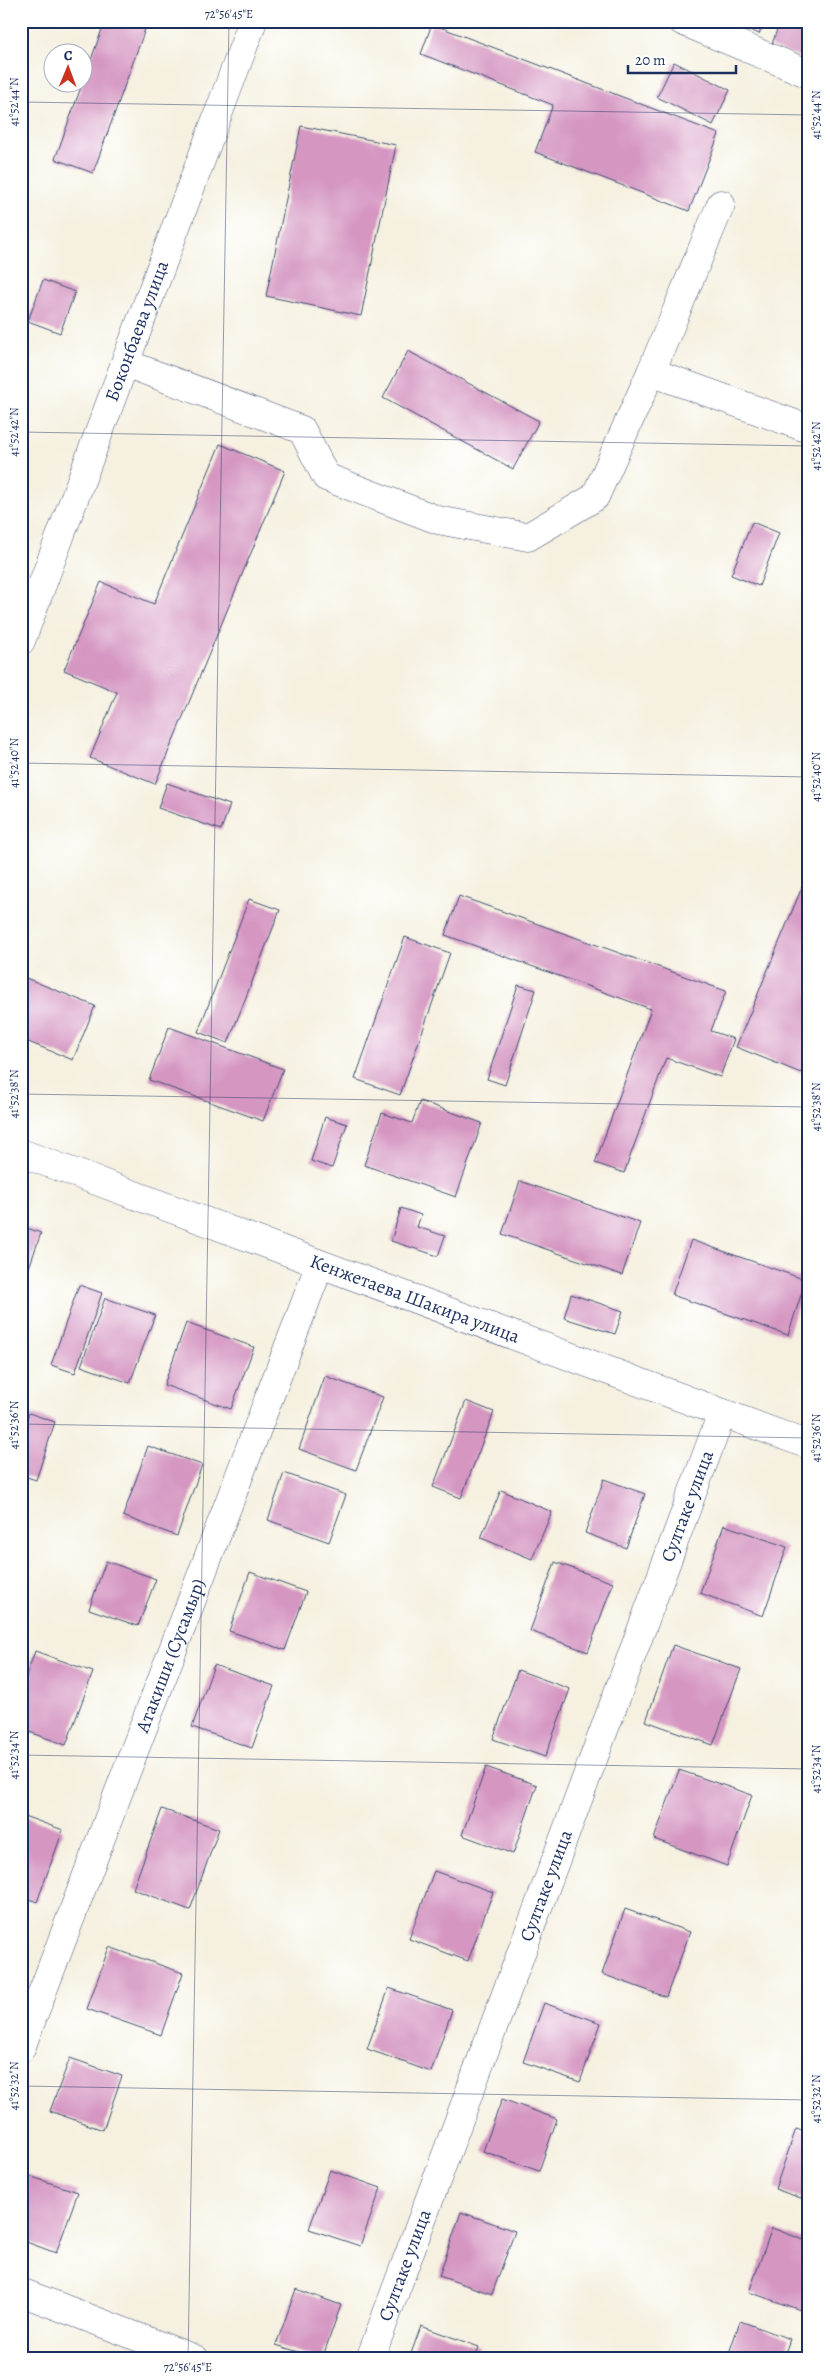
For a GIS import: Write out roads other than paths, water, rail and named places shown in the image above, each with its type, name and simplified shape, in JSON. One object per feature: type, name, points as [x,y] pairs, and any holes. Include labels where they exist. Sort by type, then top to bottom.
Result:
[{"type":"street","name":"Боконбаева улица","points":[[21,641],[253,21]]},
{"type":"street","points":[[682,21],[809,74]]},
{"type":"street","points":[[125,363],[302,430],[326,477],[438,520],[528,537],[595,497],[651,372],[721,204]]},
{"type":"street","points":[[651,372],[809,429]]},
{"type":"street","name":"Кенжетаева Шакира улица","points":[[21,1153],[809,1445]]},
{"type":"street","name":"Атакиши (Сусамыр)","points":[[21,2048],[320,1264]]},
{"type":"street","name":"Султаке улица","points":[[370,2359],[722,1413]]},
{"type":"street","points":[[21,2292],[195,2359]]}]
